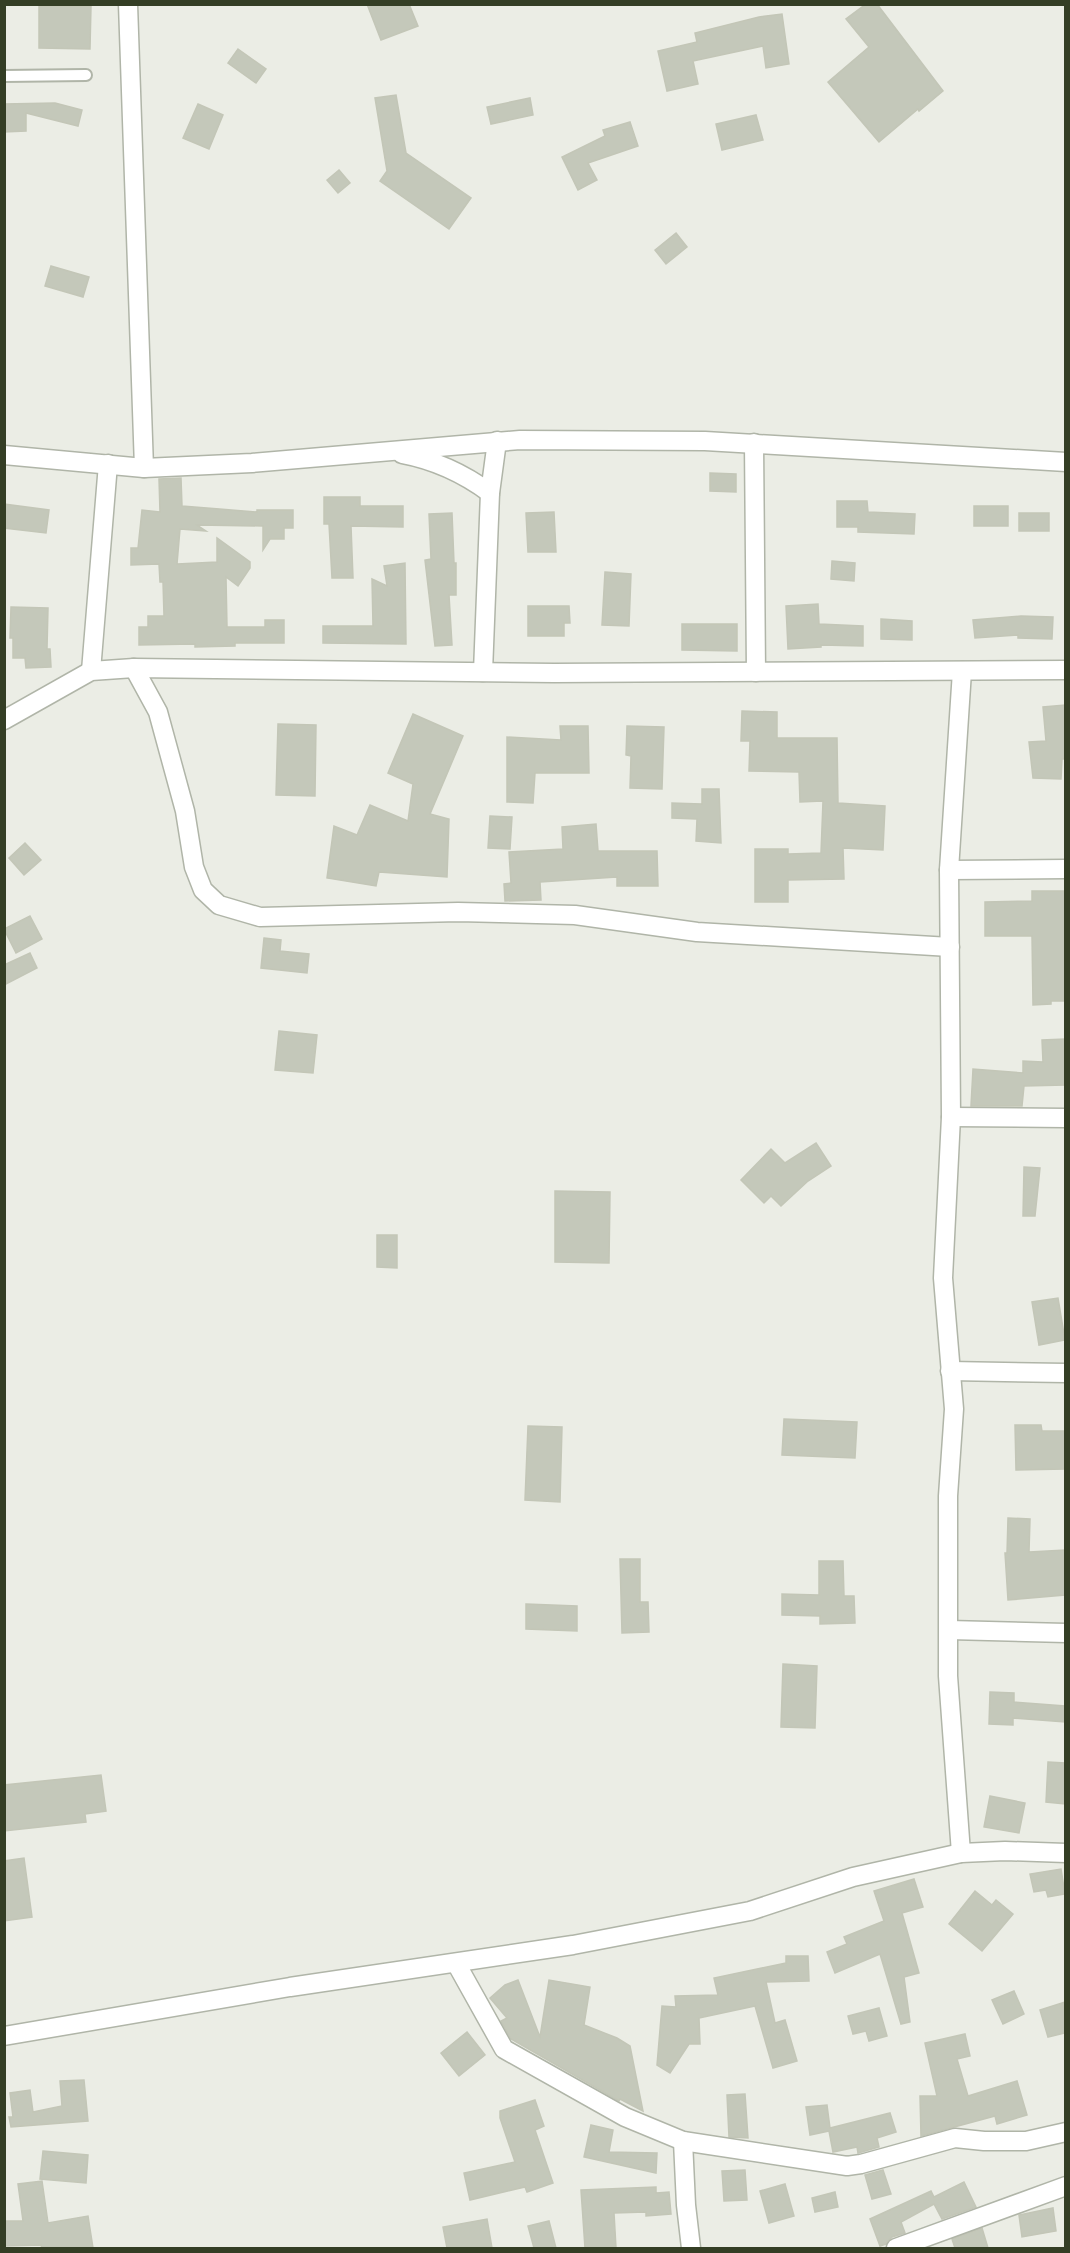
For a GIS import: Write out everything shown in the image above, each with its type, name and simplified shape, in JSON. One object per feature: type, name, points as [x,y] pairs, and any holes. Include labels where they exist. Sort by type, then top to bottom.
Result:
[{"type":"street","points":[[128,4],[144,468]]},
{"type":"street","points":[[4,455],[144,468],[252,463],[378,450],[520,440],[754,443],[1065,462]]},
{"type":"street","points":[[483,672],[490,493],[497,441]]},
{"type":"street","points":[[754,443],[756,672]]},
{"type":"street","points":[[378,450],[436,463],[473,480],[490,493]]},
{"type":"street","points":[[91,671],[108,464]]},
{"type":"street","points":[[134,668],[158,712],[185,811],[194,867],[203,890],[219,905],[260,917],[458,912],[575,915],[697,932],[950,947]]},
{"type":"street","points":[[4,720],[91,671],[134,668],[483,672],[1065,670]]},
{"type":"street","points":[[961,1853],[948,1676],[948,1496],[954,1409],[943,1278],[951,1117],[949,870],[962,671]]},
{"type":"street","points":[[949,870],[1065,869]]},
{"type":"street","points":[[951,1117],[1065,1118]]},
{"type":"street","points":[[950,1371],[1065,1373]]},
{"type":"street","points":[[948,1630],[1065,1633]]},
{"type":"street","points":[[4,2036],[290,1987],[573,1945],[750,1911],[853,1877],[961,1853],[1065,1852]]},
{"type":"street","points":[[456,1963],[504,2049],[624,2117],[683,2141],[847,2166],[955,2138],[1026,2141],[1065,2132]]},
{"type":"street","points":[[683,2141],[691,2248]]},
{"type":"street","points":[[896,2248],[1065,2186]]},
{"type":"lane","points":[[4,76],[86,75]]},
{"type":"building","points":[[367,4],[409,4],[418,26],[381,40]]},
{"type":"building","points":[[866,4],[877,4],[943,91],[879,142],[828,82],[869,47],[846,19]]},
{"type":"building","points":[[39,6],[91,6],[90,49],[39,48]]},
{"type":"building","points":[[782,14],[789,64],[766,68],[763,46],[693,61],[698,84],[667,91],[658,51],[697,42],[695,33],[759,17]]},
{"type":"building","points":[[238,49],[266,69],[256,83],[228,63]]},
{"type":"building","points":[[396,95],[406,153],[471,198],[449,229],[380,181],[387,171],[375,98]]},
{"type":"building","points":[[530,98],[533,115],[491,124],[487,107]]},
{"type":"building","points":[[55,103],[82,110],[78,126],[26,113],[26,131],[4,132],[4,104]]},
{"type":"building","points":[[198,104],[223,115],[209,149],[183,138]]},
{"type":"building","points":[[756,115],[763,140],[722,150],[716,124]]},
{"type":"building","points":[[630,122],[638,146],[588,163],[597,180],[578,190],[562,157],[605,136],[603,130]]},
{"type":"building","points":[[339,170],[350,183],[338,193],[327,180]]},
{"type":"building","points":[[676,233],[687,247],[666,264],[655,250]]},
{"type":"building","points":[[51,266],[89,277],[83,297],[45,286]]},
{"type":"building","points":[[710,473],[736,474],[736,492],[710,491]]},
{"type":"building","points":[[181,478],[182,506],[257,512],[257,510],[293,510],[293,528],[284,528],[284,539],[270,539],[263,550],[263,526],[197,525],[206,531],[180,529],[177,564],[217,562],[217,538],[250,562],[250,568],[238,586],[226,577],[227,627],[265,627],[265,620],[284,620],[284,643],[235,643],[235,646],[195,647],[195,644],[139,645],[139,627],[148,627],[148,616],[164,616],[163,582],[160,582],[159,564],[131,565],[131,548],[138,548],[142,510],[160,512],[159,479]]},
{"type":"building","points":[[324,497],[360,497],[360,506],[403,506],[403,527],[351,526],[353,578],[332,578],[329,524],[324,524]]},
{"type":"building","points":[[837,501],[867,501],[868,512],[915,514],[914,534],[858,532],[858,527],[837,527]]},
{"type":"building","points":[[4,504],[49,510],[46,533],[4,528]]},
{"type":"building","points":[[974,506],[1008,506],[1008,526],[974,526]]},
{"type":"building","points":[[554,512],[556,552],[528,552],[526,513]]},
{"type":"building","points":[[452,513],[456,595],[449,595],[452,645],[435,646],[425,560],[431,559],[429,514]]},
{"type":"building","points":[[1019,513],[1049,513],[1049,531],[1019,531]]},
{"type":"building","points":[[832,561],[855,563],[854,581],[831,579]]},
{"type":"building","points":[[405,563],[406,644],[323,643],[323,626],[373,626],[372,579],[387,586],[384,566]]},
{"type":"building","points":[[605,572],[631,574],[629,626],[602,625]]},
{"type":"building","points":[[818,604],[819,624],[863,626],[863,646],[821,645],[821,647],[788,649],[786,606]]},
{"type":"building","points":[[528,606],[569,606],[570,623],[564,623],[564,636],[528,636]]},
{"type":"building","points":[[11,607],[48,608],[47,649],[50,649],[51,667],[26,668],[25,658],[13,658],[13,638],[10,638]]},
{"type":"building","points":[[1021,616],[1053,617],[1052,639],[1018,638],[1018,635],[975,638],[973,620]]},
{"type":"building","points":[[881,619],[912,621],[912,640],[881,639]]},
{"type":"building","points":[[682,624],[737,624],[737,651],[682,650]]},
{"type":"building","points":[[1065,705],[1065,759],[1062,759],[1061,779],[1033,778],[1029,742],[1046,741],[1043,707]]},
{"type":"building","points":[[742,711],[777,712],[777,738],[837,738],[838,803],[885,806],[883,850],[843,848],[844,879],[788,880],[788,902],[755,902],[755,849],[788,849],[788,854],[821,853],[823,801],[800,802],[799,772],[749,771],[750,741],[741,741]]},
{"type":"building","points":[[413,714],[463,736],[430,814],[449,819],[447,877],[379,872],[376,886],[327,878],[334,826],[357,835],[370,805],[408,821],[413,784],[388,773]]},
{"type":"building","points":[[278,724],[316,725],[315,796],[276,795]]},
{"type":"building","points":[[560,726],[588,726],[589,773],[535,773],[533,803],[507,802],[507,737],[561,740]]},
{"type":"building","points":[[627,726],[664,727],[662,789],[630,788],[631,756],[626,755]]},
{"type":"building","points":[[702,789],[719,789],[721,843],[696,841],[697,819],[672,818],[672,803],[702,804]]},
{"type":"building","points":[[490,816],[512,817],[510,849],[488,848]]},
{"type":"building","points":[[596,824],[598,851],[657,851],[658,886],[617,886],[617,877],[540,882],[541,900],[505,901],[504,884],[511,883],[509,852],[563,849],[562,827]]},
{"type":"building","points":[[25,843],[41,860],[24,875],[9,858]]},
{"type":"building","points":[[1032,891],[1065,891],[1065,1001],[1033,1005],[1032,936],[985,936],[985,902],[1032,901]]},
{"type":"building","points":[[30,916],[42,939],[16,953],[4,929]]},
{"type":"building","points":[[264,938],[281,940],[280,951],[309,954],[307,973],[261,968]]},
{"type":"building","points":[[30,953],[37,968],[4,985],[4,965]]},
{"type":"building","points":[[279,1031],[317,1035],[313,1073],[275,1070]]},
{"type":"building","points":[[1065,1039],[1065,1085],[1024,1086],[1022,1106],[971,1106],[973,1069],[1023,1073],[1023,1061],[1043,1062],[1042,1040]]},
{"type":"building","points":[[816,1143],[831,1166],[808,1181],[781,1206],[771,1196],[764,1203],[741,1180],[771,1149],[785,1163]]},
{"type":"building","points":[[1024,1167],[1040,1168],[1035,1216],[1023,1216]]},
{"type":"building","points":[[555,1191],[610,1192],[609,1263],[555,1262]]},
{"type":"building","points":[[377,1235],[397,1235],[397,1268],[377,1267]]},
{"type":"building","points":[[1058,1298],[1065,1340],[1039,1345],[1032,1302]]},
{"type":"building","points":[[784,1419],[857,1422],[855,1458],[782,1455]]},
{"type":"building","points":[[1015,1425],[1041,1425],[1042,1431],[1065,1431],[1065,1469],[1016,1470]]},
{"type":"building","points":[[528,1426],[562,1427],[560,1502],[525,1500]]},
{"type":"building","points":[[1008,1518],[1030,1519],[1029,1552],[1065,1550],[1065,1595],[1008,1600],[1005,1553],[1007,1553]]},
{"type":"building","points":[[620,1559],[640,1559],[640,1602],[648,1602],[649,1632],[622,1633]]},
{"type":"building","points":[[819,1561],[843,1561],[844,1596],[854,1596],[855,1623],[820,1624],[820,1616],[782,1615],[782,1594],[819,1595]]},
{"type":"building","points":[[526,1604],[577,1606],[577,1631],[526,1629]]},
{"type":"building","points":[[783,1664],[817,1666],[815,1728],[781,1727]]},
{"type":"building","points":[[990,1692],[1014,1693],[1014,1702],[1065,1706],[1065,1722],[1013,1718],[1013,1725],[989,1724]]},
{"type":"building","points":[[1048,1762],[1065,1763],[1065,1804],[1046,1802]]},
{"type":"building","points":[[101,1775],[106,1811],[85,1814],[86,1822],[4,1831],[4,1785]]},
{"type":"building","points":[[990,1796],[1025,1803],[1019,1833],[984,1827]]},
{"type":"building","points":[[24,1858],[32,1917],[4,1921],[4,1861]]},
{"type":"building","points":[[1061,1869],[1065,1894],[1048,1897],[1046,1890],[1034,1892],[1030,1874]]},
{"type":"building","points":[[914,1879],[923,1907],[902,1913],[919,1973],[904,1977],[910,2022],[901,2024],[880,1954],[835,1973],[827,1952],[847,1944],[844,1937],[884,1921],[874,1891]]},
{"type":"building","points":[[975,1891],[992,1905],[996,1900],[1013,1914],[982,1951],[949,1924]]},
{"type":"building","points":[[786,1956],[808,1956],[809,1981],[766,1982],[775,2023],[785,2020],[797,2061],[773,2068],[755,2006],[699,2018],[700,2044],[689,2044],[670,2073],[657,2065],[662,2006],[676,2007],[675,1996],[718,1995],[714,1978],[786,1963]]},
{"type":"building","points":[[518,1980],[540,2037],[549,1980],[590,1987],[584,2025],[617,2038],[630,2046],[643,2111],[620,2099],[619,2101],[511,2039],[501,2021],[507,2018],[490,1998],[505,1985]]},
{"type":"building","points":[[1014,1991],[1024,2014],[1003,2024],[992,2000]]},
{"type":"building","points":[[1065,2002],[1065,2033],[1048,2037],[1040,2010]]},
{"type":"building","points":[[879,2008],[887,2036],[869,2041],[866,2031],[853,2034],[848,2016]]},
{"type":"building","points":[[467,2032],[485,2055],[459,2076],[441,2053]]},
{"type":"building","points":[[965,2034],[970,2056],[957,2059],[968,2096],[1017,2081],[1027,2115],[997,2124],[995,2116],[921,2136],[920,2096],[937,2096],[925,2043]]},
{"type":"building","points":[[84,2080],[88,2121],[11,2127],[9,2117],[13,2117],[10,2093],[30,2090],[33,2112],[62,2106],[60,2081]]},
{"type":"building","points":[[745,2094],[748,2138],[729,2137],[727,2095]]},
{"type":"building","points":[[535,2100],[544,2126],[535,2130],[553,2183],[527,2192],[525,2187],[470,2200],[464,2173],[515,2162],[500,2118],[500,2111]]},
{"type":"building","points":[[827,2105],[830,2128],[890,2113],[896,2132],[877,2138],[879,2147],[858,2153],[857,2147],[833,2152],[829,2131],[810,2135],[806,2107]]},
{"type":"building","points":[[591,2125],[613,2130],[609,2152],[657,2153],[656,2173],[584,2157]]},
{"type":"building","points":[[43,2151],[88,2155],[86,2183],[40,2179]]},
{"type":"building","points":[[745,2170],[747,2200],[724,2201],[722,2171]]},
{"type":"building","points":[[883,2170],[891,2194],[872,2199],[865,2175]]},
{"type":"building","points":[[42,2181],[48,2223],[88,2216],[93,2248],[42,2248],[41,2245],[4,2246],[4,2221],[23,2221],[18,2184]]},
{"type":"building","points":[[964,2182],[976,2207],[942,2219],[934,2204],[901,2222],[905,2233],[892,2237],[886,2244],[880,2246],[870,2219],[931,2191],[934,2197]]},
{"type":"building","points":[[785,2184],[794,2216],[769,2223],[760,2191]]},
{"type":"building","points":[[656,2187],[656,2193],[669,2192],[671,2214],[646,2216],[646,2212],[614,2213],[616,2248],[585,2248],[581,2190]]},
{"type":"building","points":[[835,2192],[838,2207],[815,2212],[812,2198]]},
{"type":"building","points":[[1053,2208],[1056,2231],[1022,2237],[1019,2215]]},
{"type":"building","points":[[487,2219],[492,2248],[447,2248],[443,2227]]},
{"type":"building","points":[[549,2221],[556,2248],[534,2248],[528,2226]]},
{"type":"building","points":[[982,2228],[988,2248],[955,2248],[952,2239]]}]
